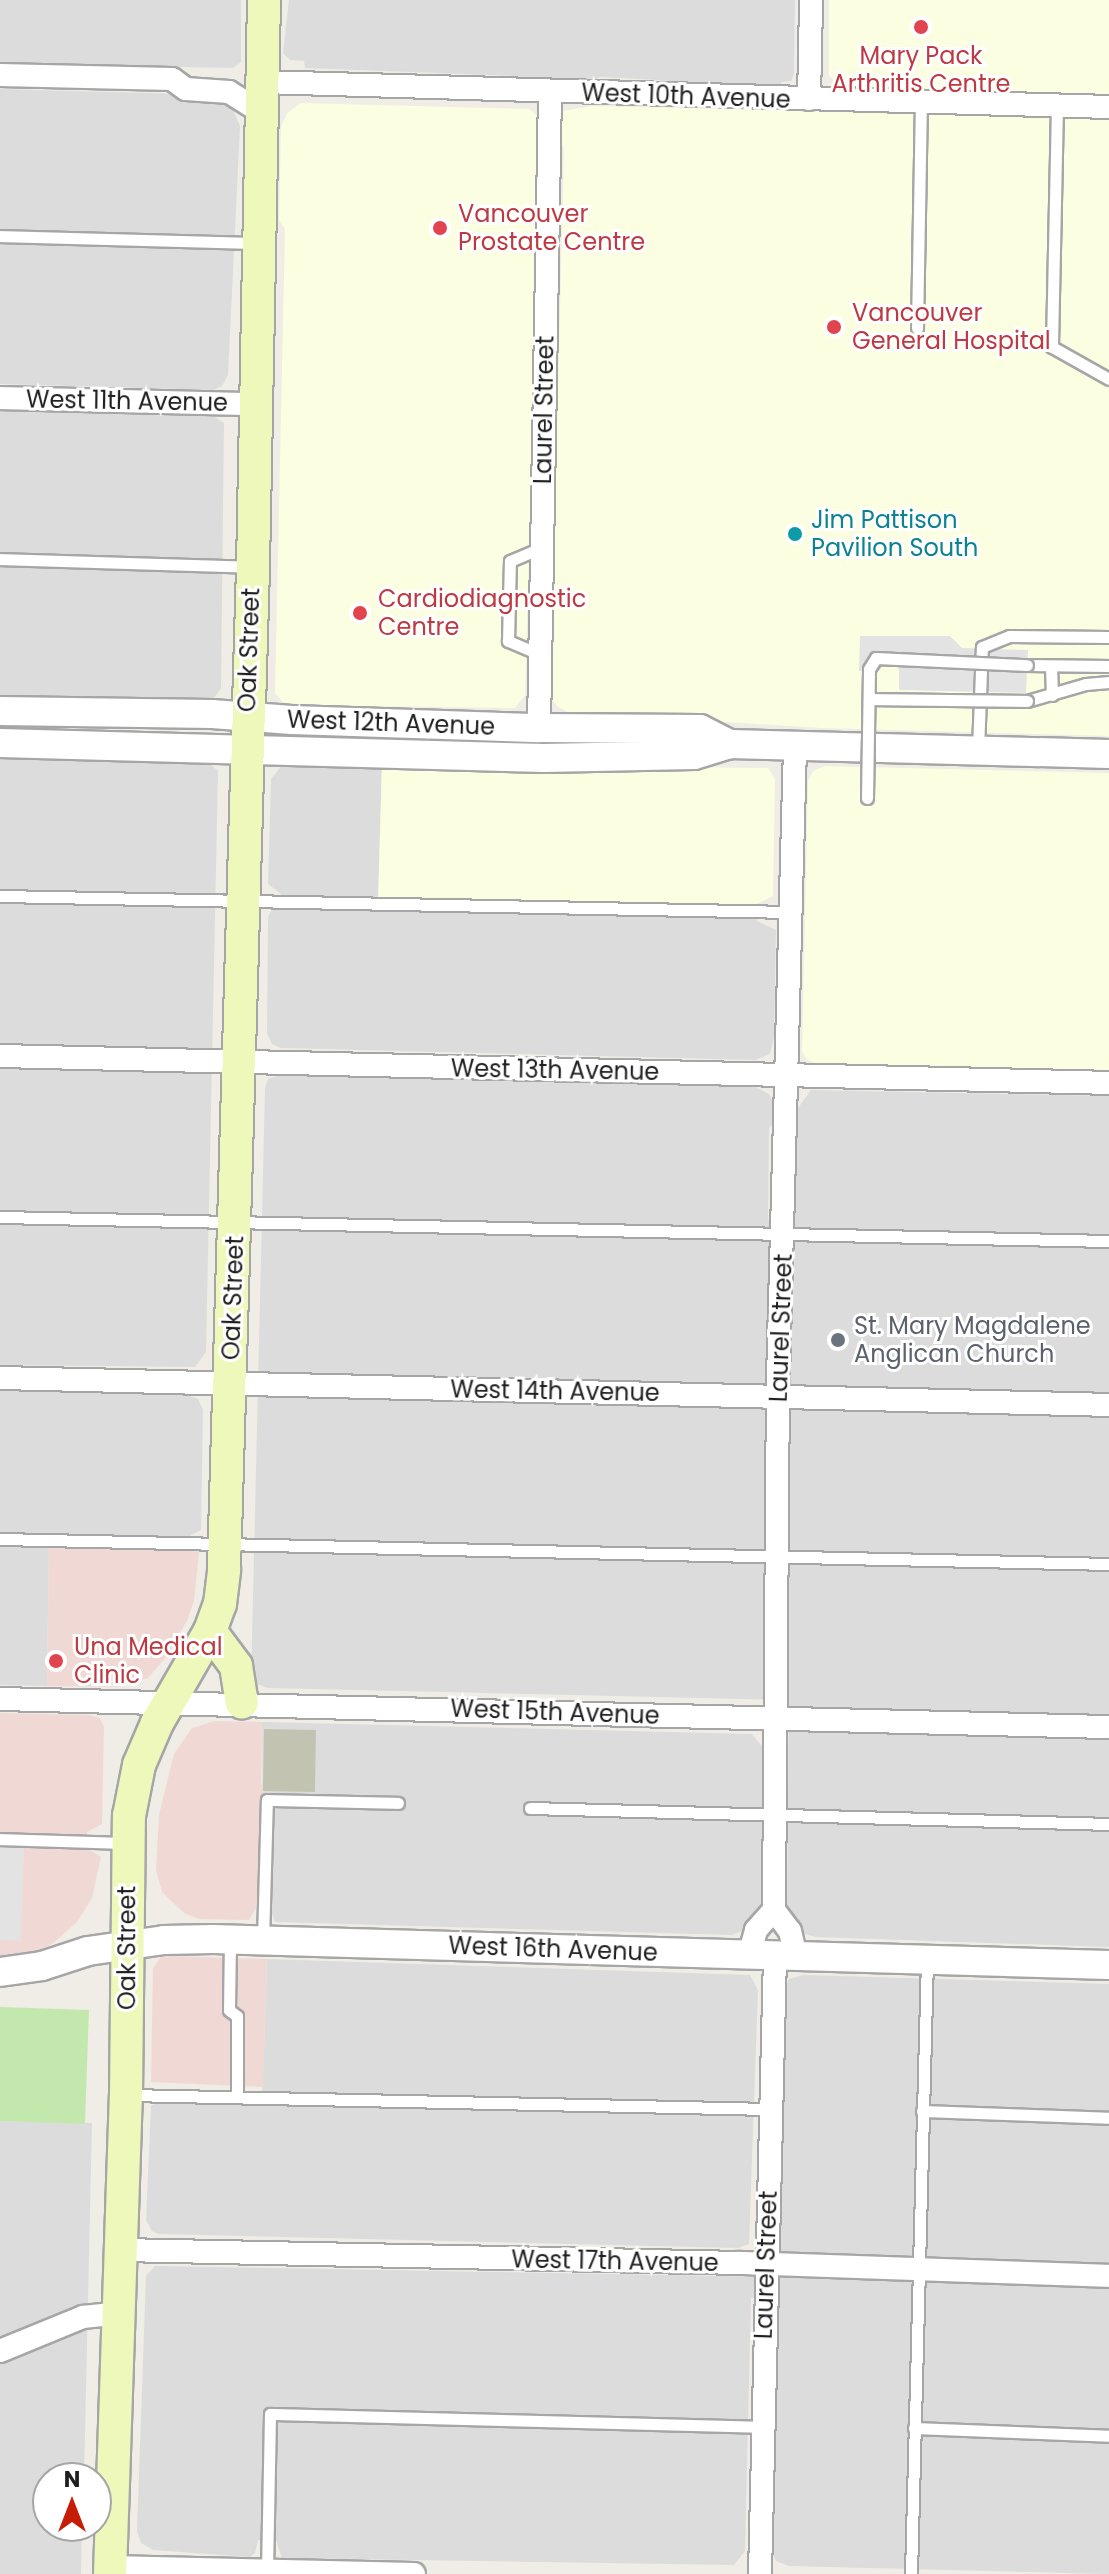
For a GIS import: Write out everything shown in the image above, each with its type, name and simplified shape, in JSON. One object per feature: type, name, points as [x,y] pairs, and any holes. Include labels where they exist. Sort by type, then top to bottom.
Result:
[{"type":"main road","name":"Oak Street","points":[[110,2570],[126,2095],[127,1843],[132,1790],[139,1765],[169,1702],[210,1631],[220,1604],[226,1544],[253,567],[264,0]]},
{"type":"main road","points":[[210,1631],[236,1666],[242,1703]]},
{"type":"street","points":[[809,99],[811,0]]},
{"type":"street","name":"West 10th Avenue","points":[[0,75],[172,79],[186,89],[262,97],[550,92],[1109,107]]},
{"type":"street","name":"Laurel Street","points":[[539,728],[550,92]]},
{"type":"street","name":"West 11th Avenue","points":[[0,398],[254,404]]},
{"type":"street","name":"West 12th Avenue","points":[[0,711],[539,728],[700,729],[730,744]]},
{"type":"street","name":"West 12th Avenue","points":[[0,743],[544,758],[694,755],[730,744],[1109,754]]},
{"type":"street","name":"Laurel Street","points":[[760,2574],[773,1956],[790,1931],[774,1910],[778,1397],[795,746]]},
{"type":"street","name":"West 13th Avenue","points":[[0,1056],[1109,1083]]},
{"type":"street","name":"West 14th Avenue","points":[[0,1378],[1109,1405]]},
{"type":"street","name":"West 15th Avenue","points":[[0,1699],[1109,1727]]},
{"type":"street","name":"Laurel Street","points":[[773,1956],[756,1930],[774,1910]]},
{"type":"street","name":"West 16th Avenue","points":[[0,1972],[164,1940],[230,1939],[1109,1965]]},
{"type":"street","name":"West 17th Avenue","points":[[121,2250],[765,2264],[1109,2276]]},
{"type":"street","points":[[0,2351],[83,2317],[119,2313]]},
{"type":"street","points":[[110,2570],[414,2574]]},
{"type":"lane","points":[[917,328],[921,102]]},
{"type":"lane","points":[[1057,106],[1052,347],[1109,379]]},
{"type":"lane","points":[[0,236],[258,243]]},
{"type":"lane","points":[[539,654],[508,641],[510,561],[541,548]]},
{"type":"lane","points":[[0,559],[253,567]]},
{"type":"lane","points":[[978,750],[982,647],[1009,636],[1109,637]]},
{"type":"lane","points":[[867,798],[870,665],[879,657],[935,664],[1109,666]]},
{"type":"lane","points":[[1051,666],[1052,695]]},
{"type":"lane","points":[[870,699],[1027,701],[1086,684],[1109,682]]},
{"type":"lane","points":[[0,896],[791,912]]},
{"type":"lane","points":[[0,1217],[1109,1241]]},
{"type":"lane","points":[[0,1539],[1109,1564]]},
{"type":"lane","points":[[263,1940],[267,1800],[398,1803]]},
{"type":"lane","points":[[530,1808],[1109,1824]]},
{"type":"lane","points":[[0,1839],[127,1843]]},
{"type":"lane","points":[[230,1939],[229,2010],[237,2016],[237,2097]]},
{"type":"lane","points":[[911,2574],[927,1960]]},
{"type":"lane","points":[[126,2095],[771,2109]]},
{"type":"lane","points":[[922,2111],[1109,2118]]},
{"type":"lane","points":[[273,2572],[270,2414],[762,2427]]},
{"type":"lane","points":[[914,2428],[1109,2436]]},
{"type":"shaded area","points":[[0,0],[241,0],[241,62],[233,68],[0,63]]},
{"type":"shaded area","points":[[289,0],[795,0],[794,73],[791,81],[781,82],[780,90],[670,87],[659,80],[599,77],[589,84],[525,82],[514,76],[305,68],[304,61],[290,60],[283,53]]},
{"type":"shaded area","points":[[829,0],[1109,0],[1109,98],[846,91],[846,84],[836,83],[829,75]]},
{"type":"shaded area","points":[[0,89],[220,95],[229,101],[240,126],[228,375],[222,386],[213,390],[0,384]]},
{"type":"shaded area","points":[[301,103],[529,109],[538,116],[541,133],[525,695],[515,708],[291,705],[275,693],[285,229],[279,220],[281,127],[287,113]]},
{"type":"shaded area","name":"Vancouver General Hospital","points":[[592,106],[1109,117],[1109,736],[821,728],[567,712],[557,706],[553,701],[554,547],[549,536],[550,518],[555,505],[564,149],[558,135],[563,111]]},
{"type":"shaded area","points":[[0,410],[212,415],[224,423],[221,688],[212,701],[0,699]]},
{"type":"shaded area","points":[[860,636],[950,636],[962,648],[1028,650],[1026,693],[899,690],[899,669],[893,663],[884,664],[879,671],[859,671]]},
{"type":"shaded area","points":[[0,755],[206,760],[218,771],[206,1352],[195,1367],[0,1365]]},
{"type":"shaded area","points":[[284,763],[382,764],[378,903],[757,912],[757,921],[776,930],[774,1037],[770,1054],[755,1060],[281,1048],[272,1044],[267,1033],[268,917],[271,911],[279,908],[281,894],[268,884],[271,779]]},
{"type":"shaded area","points":[[382,764],[768,768],[775,779],[773,896],[757,904],[757,912],[378,904]]},
{"type":"shaded area","points":[[825,766],[1109,773],[1109,1070],[818,1064],[807,1060],[802,1051],[808,781],[813,771]]},
{"type":"shaded area","points":[[281,1075],[754,1086],[769,1094],[775,1106],[775,1121],[769,1128],[768,1220],[792,1211],[794,1123],[798,1108],[811,1090],[1109,1096],[1109,1947],[816,1937],[798,1932],[787,1912],[789,1700],[268,1688],[251,1682],[265,1088],[268,1079]]},
{"type":"shaded area","points":[[0,1389],[184,1394],[198,1399],[203,1410],[201,1530],[191,1535],[190,1543],[49,1540],[47,1686],[0,1685]]},
{"type":"shaded area","points":[[49,1540],[190,1543],[190,1550],[199,1552],[194,1601],[187,1621],[167,1656],[148,1678],[118,1687],[47,1686]]},
{"type":"shaded area","points":[[0,1713],[89,1715],[100,1718],[104,1727],[102,1824],[87,1832],[87,1848],[101,1857],[92,1898],[77,1922],[52,1944],[9,1958],[0,1958]]},
{"type":"shaded area","points":[[215,1721],[262,1722],[261,1783],[267,1800],[263,1906],[256,1908],[249,1920],[199,1919],[184,1913],[162,1892],[156,1870],[159,1815],[174,1754],[192,1728]]},
{"type":"shaded area","points":[[262,1722],[752,1734],[765,1750],[761,1911],[753,1927],[732,1935],[275,1922],[270,1908],[263,1906]]},
{"type":"shaded area","points":[[264,1729],[316,1730],[315,1792],[263,1791]]},
{"type":"shaded area","points":[[0,1846],[24,1847],[21,1941],[0,1940]]},
{"type":"shaded area","points":[[161,1957],[267,1959],[263,2087],[151,2082],[153,1968]]},
{"type":"shaded area","points":[[267,1959],[750,1975],[758,1990],[749,2244],[738,2248],[158,2234],[152,2231],[146,2220],[151,2106],[161,2101],[262,2103]]},
{"type":"shaded area","points":[[803,1975],[1109,1984],[1109,2574],[789,2566],[776,2561],[771,2550],[777,2296],[751,2298],[745,2551],[734,2565],[282,2558],[276,2540],[258,2540],[255,2553],[250,2557],[153,2550],[141,2543],[137,2531],[146,2276],[155,2266],[776,2277],[784,1988],[789,1979]]},
{"type":"shaded area","points":[[0,2121],[92,2123],[84,2462],[32,2462],[32,2542],[82,2542],[81,2574],[0,2574]]},
{"type":"green space","points":[[0,2007],[89,2010],[85,2124],[0,2121]]},
{"type":"place","name":"Mary Pack Arthritis Centre","points":[[921,27]]},
{"type":"place","name":"Vancouver Prostate Centre","points":[[440,228]]},
{"type":"place","name":"Vancouver General Hospital","points":[[834,327]]},
{"type":"place","name":"Jim Pattison Pavilion South","points":[[795,534]]},
{"type":"place","name":"Cardiodiagnostic Centre","points":[[360,613]]},
{"type":"place","name":"St. Mary Magdalene Anglican Church","points":[[838,1340]]},
{"type":"place","name":"Una Medical Clinic","points":[[56,1661]]}]
